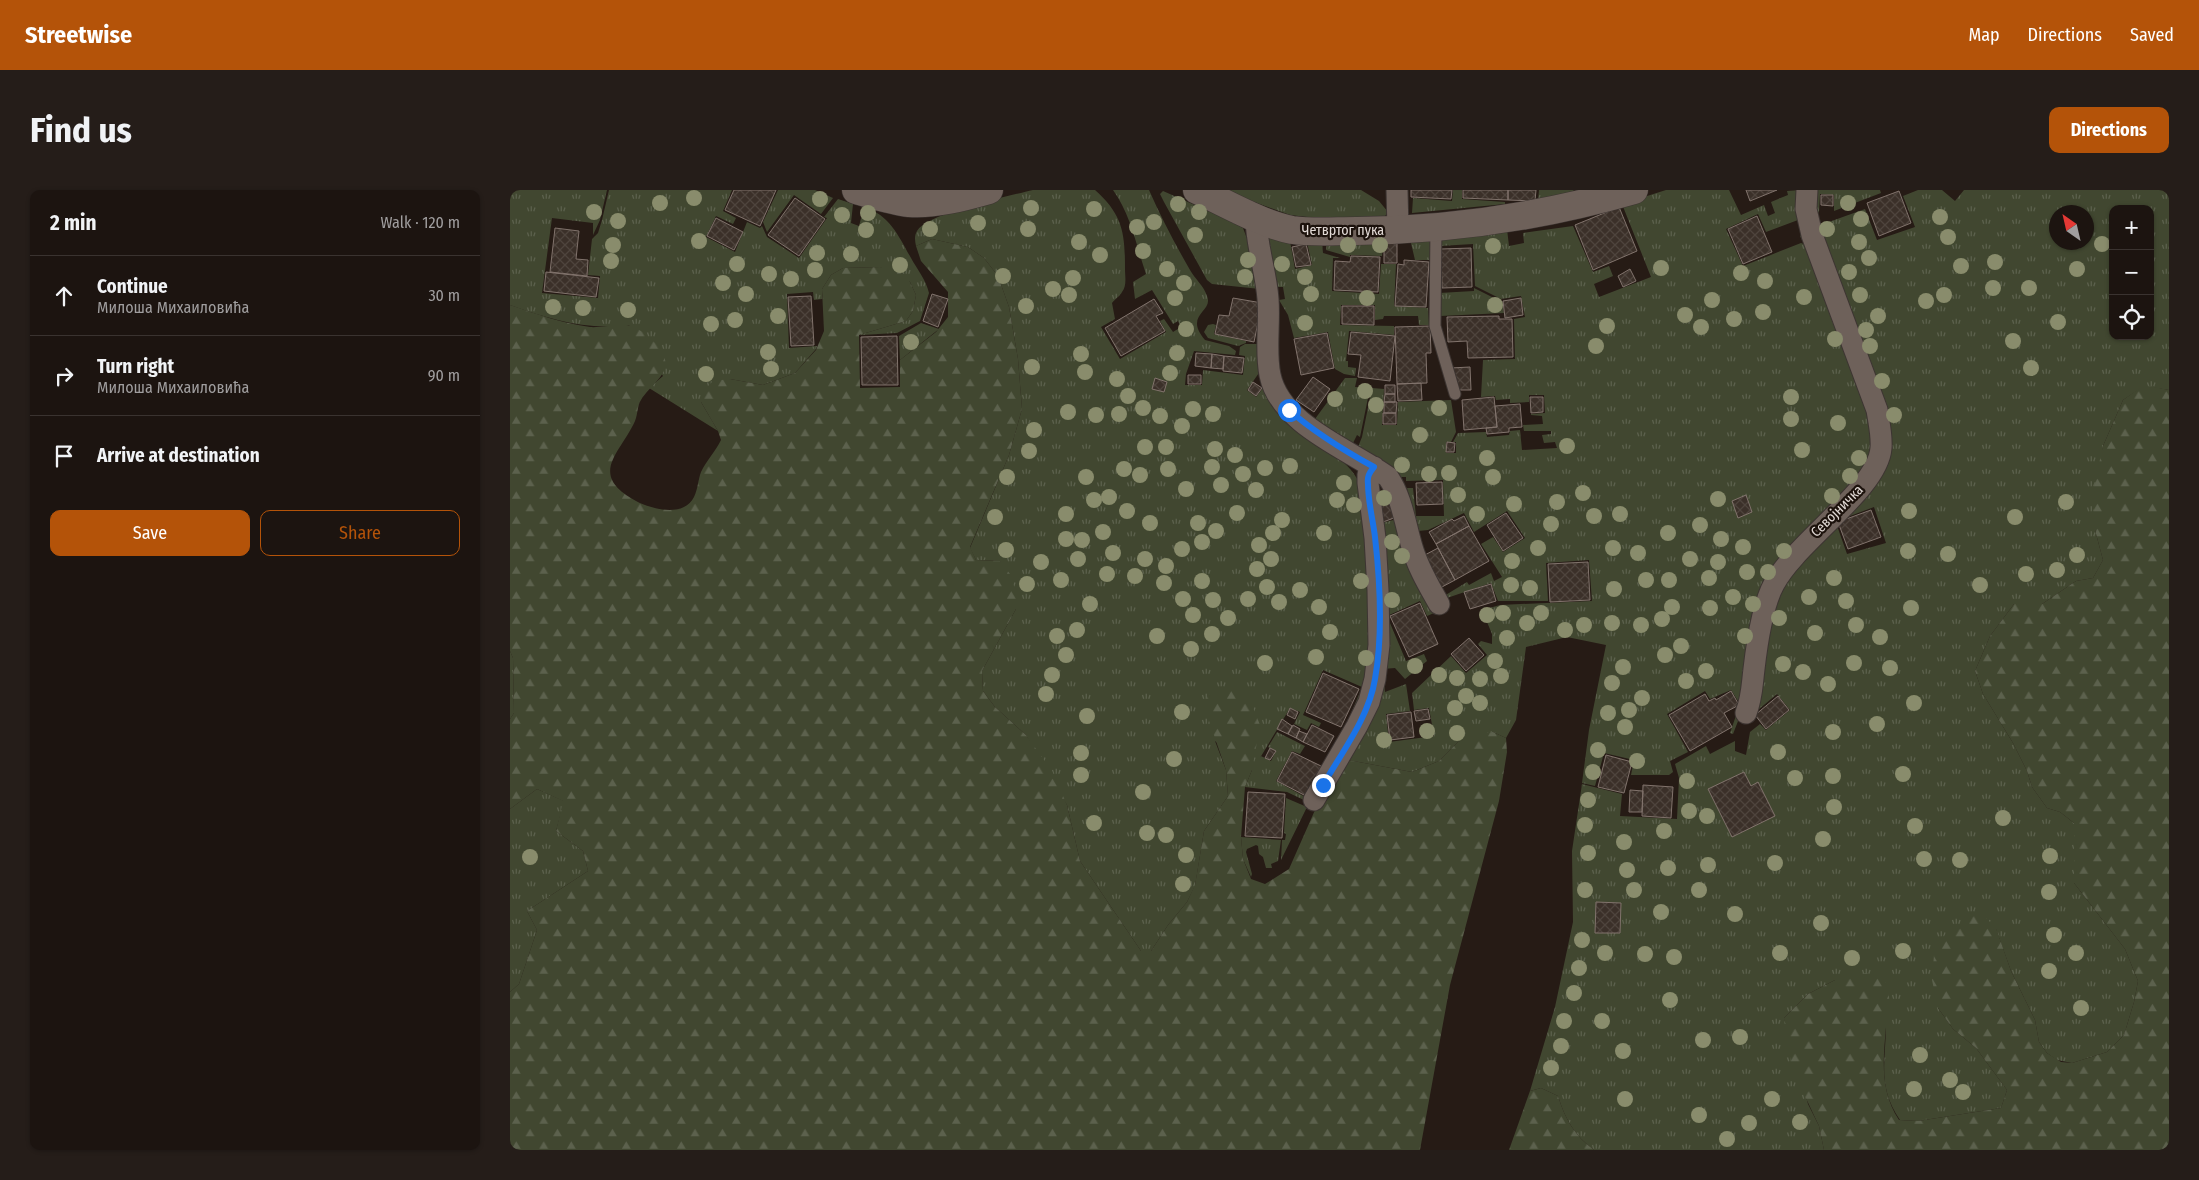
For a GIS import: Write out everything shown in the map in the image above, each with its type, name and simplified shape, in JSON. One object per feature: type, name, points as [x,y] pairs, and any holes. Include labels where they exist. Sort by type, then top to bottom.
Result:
[{"type":"street","points":[[856,190],[885,199],[910,203],[967,196],[989,190]]},
{"type":"street","name":"Четвртог пука","points":[[1197,190],[1256,217],[1291,230],[1398,230],[1494,220],[1600,200],[1634,190]]},
{"type":"street","points":[[1397,190],[1398,230]]},
{"type":"street","name":"Севојничка","points":[[1746,713],[1752,700],[1762,620],[1773,584],[1792,557],[1864,485],[1876,464],[1881,450],[1881,430],[1877,410],[1812,235],[1806,209],[1807,190]]},
{"type":"street","points":[[1256,217],[1256,235],[1267,278],[1270,315],[1269,364],[1276,390],[1289,410],[1306,424],[1346,452],[1388,477],[1396,490],[1413,550],[1427,584],[1439,604]]},
{"type":"street","points":[[1314,800],[1357,726],[1369,702],[1375,679],[1379,645],[1378,590],[1375,538],[1368,483],[1368,474],[1374,467]]},
{"type":"lane","points":[[1436,226],[1435,326],[1455,394]]},
{"type":"green space","points":[[510,190],[607,190],[600,220],[593,235],[593,223],[552,218],[542,293],[598,298],[600,276],[588,275],[592,239],[598,233],[609,190],[732,190],[723,211],[736,218],[733,224],[716,216],[706,237],[735,252],[747,222],[760,228],[762,226],[767,237],[799,258],[827,218],[824,217],[838,199],[853,204],[851,223],[859,226],[864,207],[881,215],[887,221],[924,279],[929,293],[920,321],[897,333],[859,335],[906,321],[913,311],[916,295],[910,282],[880,267],[843,268],[831,275],[822,289],[822,299],[814,300],[813,292],[787,294],[789,348],[817,346],[816,349],[795,373],[763,385],[730,379],[701,402],[718,431],[649,388],[663,376],[629,325],[583,325],[539,315],[510,305]]},
{"type":"green space","points":[[778,190],[815,190],[833,198],[821,214],[794,195],[767,232],[763,222]]},
{"type":"green space","points":[[1033,190],[1095,190],[1117,216],[1123,235],[1125,284],[1124,290],[1112,303],[1115,319],[1101,327],[1120,359],[1166,332],[1160,321],[1164,319],[1173,332],[1181,327],[1178,321],[1173,324],[1152,290],[1135,299],[1133,282],[1146,274],[1133,230],[1113,190],[1149,190],[1179,250],[1207,296],[1207,306],[1198,319],[1199,331],[1205,340],[1229,346],[1236,351],[1235,355],[1194,351],[1186,374],[1185,385],[1202,385],[1203,370],[1243,375],[1245,356],[1239,355],[1240,347],[1245,344],[1263,344],[1261,370],[1247,390],[1256,397],[1263,388],[1302,431],[1339,458],[1354,474],[1360,484],[1372,561],[1369,687],[1345,728],[1362,687],[1323,670],[1303,715],[1321,723],[1319,727],[1311,723],[1307,730],[1294,724],[1300,712],[1290,708],[1261,756],[1271,761],[1276,751],[1268,747],[1277,732],[1305,746],[1300,754],[1292,751],[1276,781],[1307,798],[1306,801],[1287,792],[1245,787],[1252,770],[1215,741],[1226,770],[1228,796],[1204,831],[1195,886],[1187,902],[1168,925],[1151,951],[1141,951],[1080,861],[1067,805],[1026,735],[995,707],[983,691],[982,671],[1016,609],[1000,561],[976,560],[970,548],[1009,455],[1022,409],[1018,359],[1009,307],[998,276],[984,258],[968,247],[932,239],[916,246],[915,237],[917,231],[924,224],[936,218],[970,206]]},
{"type":"green space","points":[[1221,190],[1361,190],[1379,201],[1388,212],[1385,216],[1324,219],[1290,215]]},
{"type":"green space","points":[[1453,190],[1462,190],[1462,199],[1505,202],[1505,204],[1412,213],[1413,198],[1452,201]]},
{"type":"green space","points":[[1539,190],[1574,190],[1571,193],[1538,201]]},
{"type":"green space","points":[[1666,190],[1729,190],[1741,215],[1764,205],[1768,216],[1775,213],[1771,202],[1788,195],[1787,191],[1801,190],[1805,234],[1802,240],[1800,236],[1803,234],[1798,220],[1766,232],[1758,214],[1726,229],[1743,266],[1801,243],[1812,247],[1875,429],[1867,470],[1793,549],[1747,698],[1733,734],[1730,733],[1740,704],[1731,690],[1710,699],[1705,691],[1667,714],[1688,752],[1670,761],[1673,772],[1669,775],[1631,775],[1634,760],[1604,753],[1595,786],[1582,783],[1589,730],[1606,645],[1567,637],[1526,647],[1516,720],[1506,738],[1493,732],[1458,742],[1439,761],[1412,772],[1343,759],[1384,681],[1385,692],[1406,684],[1410,711],[1386,714],[1389,742],[1434,736],[1429,708],[1414,710],[1412,693],[1451,656],[1466,673],[1487,655],[1478,644],[1481,641],[1492,644],[1492,634],[1482,610],[1500,605],[1592,601],[1589,560],[1546,563],[1548,601],[1498,601],[1491,583],[1447,598],[1444,596],[1467,582],[1469,585],[1491,573],[1494,581],[1502,577],[1481,544],[1493,537],[1503,552],[1525,538],[1507,511],[1474,532],[1464,513],[1428,530],[1418,531],[1407,488],[1413,488],[1416,516],[1444,516],[1443,480],[1406,481],[1406,477],[1397,477],[1358,447],[1362,437],[1372,388],[1384,389],[1382,425],[1397,425],[1398,402],[1451,400],[1456,432],[1451,442],[1446,442],[1446,453],[1456,453],[1456,442],[1453,442],[1458,433],[1486,432],[1487,437],[1509,435],[1510,431],[1520,430],[1522,450],[1557,448],[1555,442],[1544,443],[1542,435],[1551,434],[1551,431],[1524,431],[1523,425],[1543,424],[1542,416],[1531,414],[1545,413],[1544,395],[1529,395],[1529,402],[1510,403],[1510,399],[1496,400],[1495,396],[1481,397],[1483,360],[1515,359],[1514,319],[1525,317],[1521,296],[1501,299],[1475,286],[1473,244],[1440,246],[1441,236],[1507,229],[1509,246],[1524,243],[1523,233],[1573,226],[1593,272],[1609,266],[1613,276],[1594,284],[1599,297],[1651,277],[1622,204]]},
{"type":"green space","points":[[1811,190],[1880,190],[1881,193],[1834,211],[1834,195],[1820,194],[1819,212],[1815,215]]},
{"type":"green space","points":[[1918,190],[1942,190],[1955,201],[1964,190],[2169,190],[2169,390],[2144,386],[2123,400],[2103,446],[2095,530],[2103,560],[2093,578],[2076,581],[2042,604],[2014,604],[1990,636],[1975,671],[1983,694],[2013,743],[2027,771],[2032,787],[2047,808],[2060,812],[2074,823],[2074,883],[2125,949],[2138,981],[2124,1035],[2107,1052],[2072,1063],[2057,1060],[2047,1053],[2039,1042],[2035,1020],[2011,971],[1996,929],[1938,1008],[1953,1029],[1976,1048],[2007,1090],[2001,1108],[1918,1121],[1900,1120],[1888,1097],[1884,1076],[1886,1028],[1835,980],[1808,994],[1784,1018],[1808,1104],[1819,1126],[1824,1150],[1594,1150],[1581,1139],[1572,1126],[1558,1096],[1541,1088],[1530,1091],[1555,1007],[1573,922],[1572,851],[1582,784],[1622,794],[1620,816],[1677,819],[1679,778],[1675,764],[1706,746],[1710,754],[1735,741],[1735,751],[1746,755],[1750,732],[1760,724],[1766,730],[1790,710],[1777,694],[1752,715],[1774,594],[1835,520],[1847,554],[1886,543],[1874,507],[1842,519],[1881,462],[1815,227],[1865,209],[1877,240],[1915,227],[1903,196]]},
{"type":"green space","points":[[1163,191],[1243,228],[1261,276],[1260,289],[1212,284],[1207,280],[1160,194]]},
{"type":"green space","points":[[1268,236],[1290,241],[1295,269],[1312,265],[1307,242],[1322,243],[1323,253],[1340,258],[1333,258],[1332,291],[1379,294],[1381,264],[1396,264],[1394,306],[1428,308],[1429,325],[1419,325],[1418,316],[1384,316],[1383,319],[1375,320],[1375,305],[1341,305],[1340,325],[1394,326],[1394,335],[1349,331],[1346,361],[1348,361],[1348,367],[1356,368],[1355,376],[1344,374],[1335,369],[1328,332],[1294,338],[1288,315],[1279,300],[1285,299],[1283,287],[1278,287],[1277,281],[1274,281]]},
{"type":"green space","points":[[1431,237],[1431,260],[1415,260],[1410,239]]},
{"type":"green space","points":[[932,239],[968,247],[984,258],[998,276],[1009,307],[1018,359],[1022,409],[1009,455],[970,547],[976,560],[1000,561],[1010,574],[1016,592],[1016,609],[982,671],[983,691],[995,707],[1026,735],[1052,771],[1067,805],[1080,861],[1141,951],[1151,951],[1168,925],[1187,902],[1195,885],[1204,831],[1228,796],[1226,770],[1207,715],[1206,698],[1216,688],[1236,690],[1252,705],[1260,725],[1252,770],[1245,787],[1241,837],[1243,859],[1251,879],[1265,884],[1289,869],[1319,801],[1343,759],[1412,772],[1439,761],[1458,742],[1480,733],[1493,732],[1506,738],[1507,752],[1499,801],[1450,985],[1420,1150],[510,1150],[510,992],[519,984],[537,930],[527,911],[588,871],[583,851],[556,831],[563,801],[537,789],[510,809],[510,719],[514,713],[513,658],[510,651],[510,305],[549,318],[590,327],[628,325],[646,334],[658,346],[664,355],[665,369],[640,402],[635,421],[611,463],[610,473],[613,482],[621,491],[636,501],[658,509],[675,510],[689,504],[694,497],[701,472],[721,440],[718,431],[701,402],[702,392],[713,381],[730,379],[763,385],[795,373],[816,350],[824,331],[822,289],[831,275],[843,268],[880,267],[897,270],[910,282],[916,295],[913,311],[906,321],[859,335],[860,388],[900,387],[900,360],[936,332],[948,317],[948,292],[921,261],[916,246]]},
{"type":"green space","points":[[1327,242],[1383,242],[1382,256],[1350,255],[1350,257],[1326,250]]},
{"type":"green space","points":[[1474,288],[1502,302],[1504,313],[1440,316],[1439,293],[1474,291]]},
{"type":"green space","points":[[921,323],[939,329],[900,360],[899,336]]},
{"type":"green space","points":[[1208,325],[1216,325],[1214,334],[1246,341],[1246,343],[1238,346],[1208,338],[1204,332]]},
{"type":"green space","points":[[1345,378],[1357,378],[1355,387],[1370,388],[1360,437],[1357,435],[1353,443],[1315,419]]},
{"type":"green space","points":[[2144,385],[2169,390],[2169,1150],[1824,1150],[1819,1126],[1796,1077],[1786,1043],[1784,1018],[1808,994],[1835,980],[1866,973],[1884,978],[1889,1002],[1884,1052],[1884,1075],[1889,1098],[1899,1120],[1918,1121],[2001,1108],[2007,1090],[1976,1048],[1953,1029],[1938,1008],[1932,980],[1934,955],[1946,933],[1980,912],[1996,928],[2011,971],[2035,1020],[2039,1042],[2047,1053],[2061,1062],[2072,1063],[2107,1052],[2124,1035],[2138,981],[2125,949],[2074,883],[2074,823],[2060,812],[2047,808],[2032,787],[2027,771],[2013,743],[1983,694],[1975,671],[1990,636],[2014,604],[2042,604],[2076,581],[2093,578],[2103,560],[2095,530],[2093,491],[2103,446],[2123,400]]},
{"type":"green space","points":[[1397,519],[1408,555],[1434,613],[1427,616],[1420,601],[1387,616],[1406,661],[1424,654],[1427,661],[1405,679],[1395,668],[1382,669],[1382,523]]},
{"type":"green space","points":[[510,651],[513,658],[514,713],[510,719]]},
{"type":"green space","points":[[537,789],[564,801],[556,831],[583,851],[588,871],[527,911],[537,930],[519,984],[510,992],[510,809]]},
{"type":"green space","points":[[1286,798],[1307,807],[1281,860],[1282,840],[1285,840],[1286,834],[1284,833]]},
{"type":"green space","points":[[1241,837],[1281,840],[1278,861],[1271,864],[1272,868],[1266,868],[1263,857],[1259,854],[1258,846],[1247,849],[1251,877],[1243,859]]},
{"type":"green space","points":[[1541,1088],[1558,1096],[1572,1126],[1581,1139],[1594,1150],[1509,1150],[1530,1091]]},
{"type":"building","points":[[734,190],[776,190],[760,226],[725,210]]},
{"type":"building","points":[[1411,190],[1452,190],[1451,199],[1411,197]]},
{"type":"building","points":[[1463,190],[1508,190],[1508,200],[1463,198]]},
{"type":"building","points":[[1508,190],[1536,190],[1535,201],[1508,200]]},
{"type":"building","points":[[1746,190],[1777,190],[1750,201]]},
{"type":"building","points":[[1899,191],[1911,223],[1879,236],[1867,203]]},
{"type":"building","points":[[1821,195],[1833,195],[1833,206],[1821,205]]},
{"type":"building","points":[[795,198],[825,219],[799,256],[768,235]]},
{"type":"building","points":[[1619,207],[1637,251],[1593,270],[1575,225]]},
{"type":"building","points":[[1757,216],[1772,252],[1743,264],[1728,229]]},
{"type":"building","points":[[716,218],[743,232],[734,250],[707,236]]},
{"type":"building","points":[[555,228],[579,231],[576,259],[588,260],[587,276],[550,272]]},
{"type":"building","points":[[1384,243],[1397,243],[1397,263],[1384,263]]},
{"type":"building","points":[[1306,244],[1311,265],[1296,267],[1292,247]]},
{"type":"building","points":[[1471,248],[1472,287],[1442,288],[1441,249]]},
{"type":"building","points":[[1351,256],[1380,257],[1378,292],[1334,290],[1335,261],[1350,262]]},
{"type":"building","points":[[1404,260],[1429,262],[1426,307],[1395,306],[1398,264],[1404,265]]},
{"type":"building","points":[[1630,269],[1636,281],[1623,287],[1618,276]]},
{"type":"building","points":[[546,272],[599,278],[596,297],[544,291]]},
{"type":"building","points":[[932,294],[948,299],[938,327],[923,321]]},
{"type":"building","points":[[811,296],[814,345],[791,346],[788,297]]},
{"type":"building","points":[[1233,298],[1262,303],[1254,342],[1215,334],[1219,315],[1229,316]]},
{"type":"building","points":[[1521,298],[1523,315],[1505,318],[1503,301]]},
{"type":"building","points":[[1154,299],[1163,313],[1156,316],[1165,331],[1121,356],[1105,328]]},
{"type":"building","points":[[1342,306],[1374,306],[1374,325],[1342,324]]},
{"type":"building","points":[[1499,316],[1499,319],[1512,319],[1513,357],[1468,358],[1467,341],[1448,342],[1447,317]]},
{"type":"building","points":[[1430,326],[1431,353],[1426,353],[1427,383],[1397,384],[1395,327]]},
{"type":"building","points":[[1351,332],[1395,336],[1390,381],[1358,377],[1361,355],[1348,354]]},
{"type":"building","points":[[1327,333],[1334,368],[1301,375],[1294,339]]},
{"type":"building","points":[[897,336],[898,385],[862,385],[861,337]]},
{"type":"building","points":[[1196,353],[1212,354],[1211,368],[1195,366]]},
{"type":"building","points":[[1212,354],[1224,356],[1223,369],[1211,368]]},
{"type":"building","points":[[1224,356],[1244,358],[1242,373],[1223,371]]},
{"type":"building","points":[[1470,367],[1471,390],[1458,390],[1451,368]]},
{"type":"building","points":[[1188,375],[1201,375],[1201,384],[1188,384]]},
{"type":"building","points":[[1313,377],[1330,389],[1314,412],[1296,400]]},
{"type":"building","points":[[1155,378],[1167,382],[1164,392],[1152,389]]},
{"type":"building","points":[[1253,382],[1262,388],[1256,396],[1248,390]]},
{"type":"building","points":[[1421,383],[1422,400],[1398,401],[1397,384]]},
{"type":"building","points":[[1385,385],[1395,385],[1395,394],[1385,394]]},
{"type":"building","points":[[1385,394],[1395,394],[1395,402],[1384,402]]},
{"type":"building","points":[[1494,397],[1497,427],[1464,430],[1462,400]]},
{"type":"building","points":[[1530,397],[1543,397],[1543,412],[1531,413]]},
{"type":"building","points":[[1384,402],[1397,402],[1396,413],[1384,413]]},
{"type":"building","points":[[1520,404],[1522,427],[1509,428],[1509,432],[1487,434],[1486,428],[1497,427],[1495,406]]},
{"type":"building","points":[[1383,413],[1396,413],[1396,424],[1383,424]]},
{"type":"building","points":[[1447,442],[1455,443],[1454,452],[1446,452]]},
{"type":"building","points":[[1442,482],[1443,504],[1417,505],[1416,483]]},
{"type":"building","points":[[1746,495],[1752,512],[1738,518],[1732,501]]},
{"type":"building","points":[[1388,499],[1394,518],[1383,522],[1376,503]]},
{"type":"building","points":[[1871,510],[1881,537],[1848,549],[1838,522]]},
{"type":"building","points":[[1506,513],[1523,538],[1503,551],[1487,525]]},
{"type":"building","points":[[1464,516],[1469,526],[1436,544],[1429,532],[1452,519],[1454,521]]},
{"type":"building","points":[[1469,526],[1489,561],[1455,580],[1436,544]]},
{"type":"building","points":[[1438,548],[1455,580],[1440,588],[1423,556]]},
{"type":"building","points":[[1588,562],[1590,600],[1550,602],[1548,564]]},
{"type":"building","points":[[1491,584],[1496,601],[1470,609],[1464,592]]},
{"type":"building","points":[[1420,603],[1438,644],[1409,657],[1390,616]]},
{"type":"building","points":[[1469,638],[1484,655],[1466,671],[1451,654]]},
{"type":"building","points":[[1323,673],[1359,689],[1341,727],[1306,712]]},
{"type":"building","points":[[1731,691],[1739,705],[1724,713],[1732,727],[1690,751],[1669,715],[1705,694],[1709,701],[1715,698],[1716,700]]},
{"type":"building","points":[[1778,696],[1789,710],[1766,729],[1755,715]]},
{"type":"building","points":[[1290,708],[1298,712],[1295,719],[1287,715]]},
{"type":"building","points":[[1428,709],[1430,719],[1416,721],[1414,711]]},
{"type":"building","points":[[1411,712],[1414,737],[1390,740],[1387,715]]},
{"type":"building","points":[[1282,719],[1292,726],[1288,734],[1277,729]]},
{"type":"building","points":[[1293,725],[1300,729],[1296,738],[1288,734]]},
{"type":"building","points":[[1312,725],[1334,736],[1325,752],[1303,742]]},
{"type":"building","points":[[1299,731],[1307,734],[1303,742],[1296,738]]},
{"type":"building","points":[[1270,748],[1276,751],[1270,760],[1265,758]]},
{"type":"building","points":[[1292,752],[1321,766],[1306,796],[1277,781]]},
{"type":"building","points":[[1606,755],[1632,762],[1624,793],[1598,787]]},
{"type":"building","points":[[1744,772],[1751,786],[1758,782],[1775,816],[1732,837],[1708,789]]},
{"type":"building","points":[[1643,785],[1673,787],[1671,818],[1642,816]]},
{"type":"building","points":[[1630,790],[1643,791],[1642,812],[1629,812]]},
{"type":"building","points":[[1248,792],[1285,794],[1282,838],[1245,836]]},
{"type":"building","points":[[1596,902],[1621,903],[1620,933],[1595,933]]},
{"type":"route","points":[[1289,410],[1346,452],[1374,467],[1368,474],[1368,483],[1375,538],[1378,590],[1379,645],[1375,679],[1369,702],[1323,785]]}]
